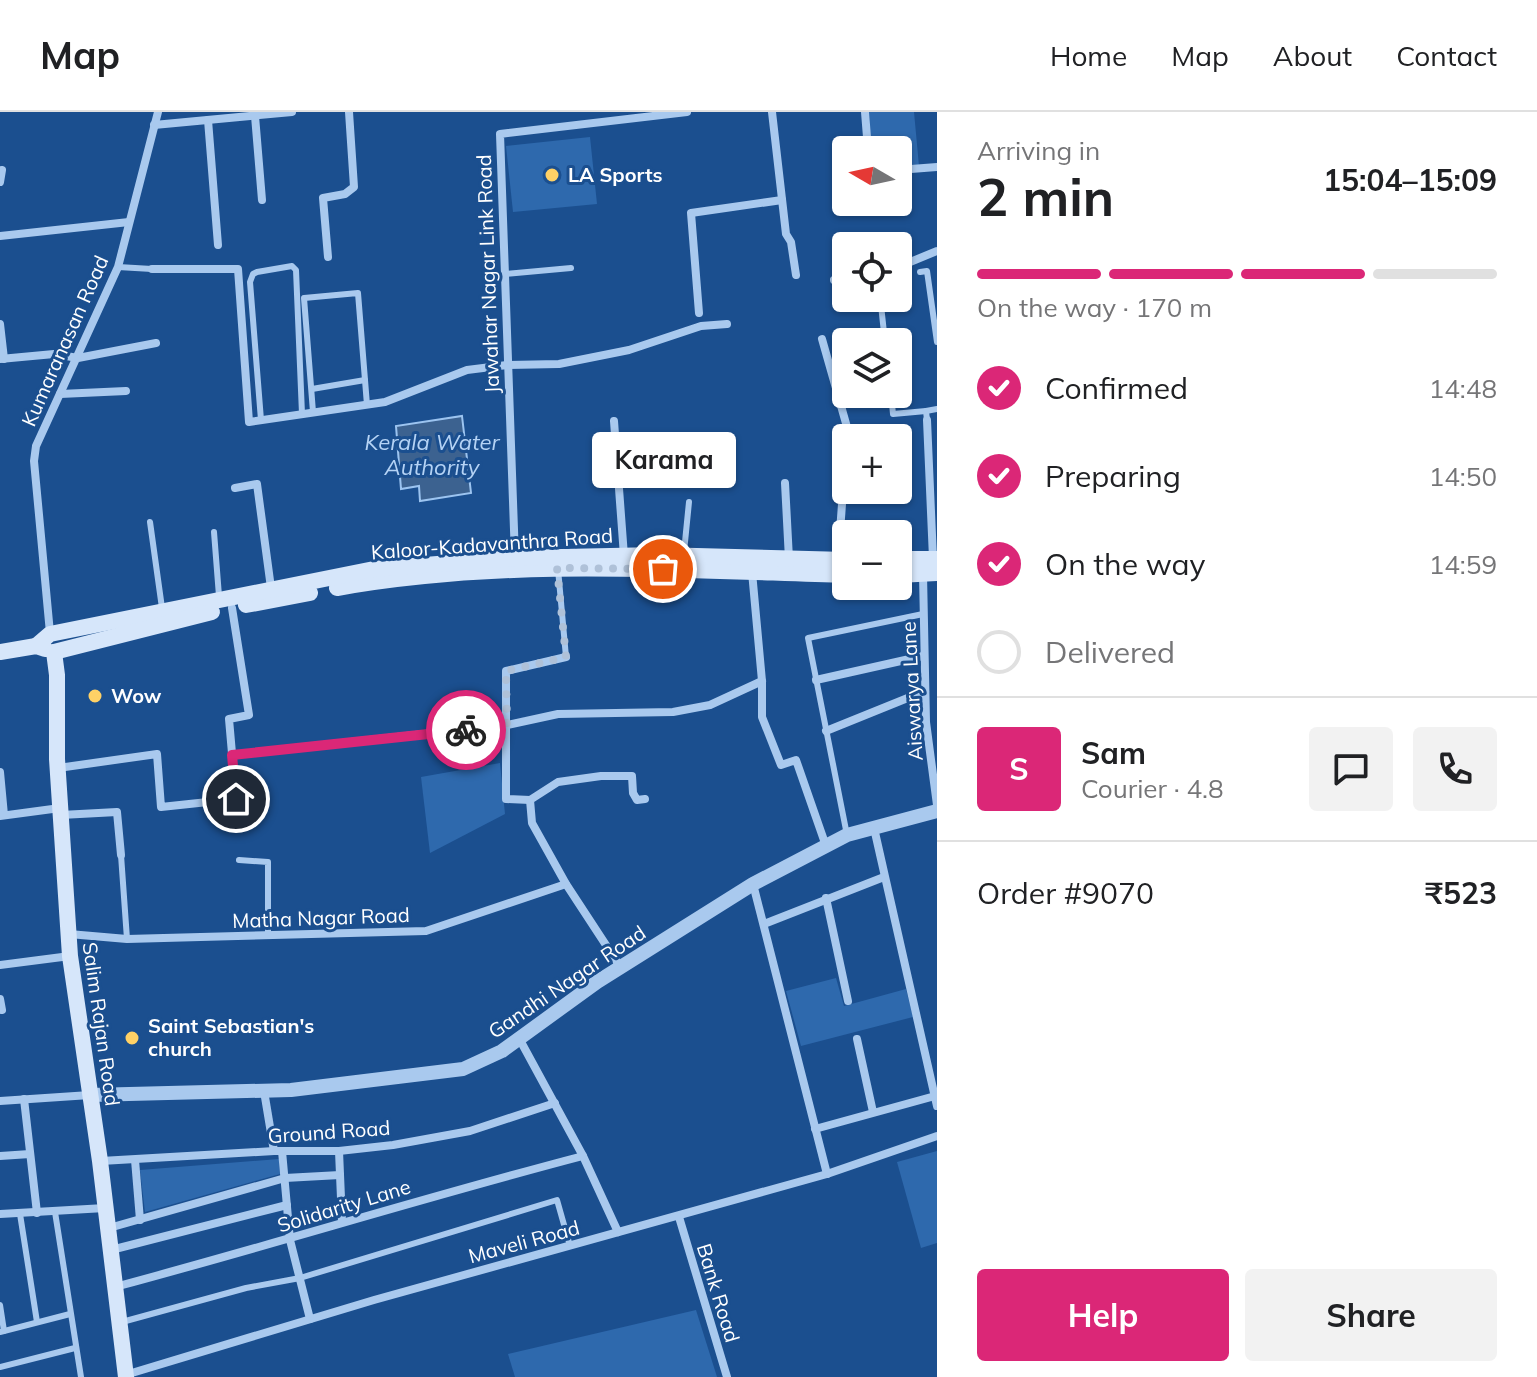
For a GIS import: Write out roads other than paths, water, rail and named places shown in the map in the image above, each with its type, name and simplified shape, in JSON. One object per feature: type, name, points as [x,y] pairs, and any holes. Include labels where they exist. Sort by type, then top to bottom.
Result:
[{"type":"main road","name":"Kaloor-Kadavanthra Road","points":[[50,634],[163,611],[226,604],[350,580],[374,569],[515,558],[624,556],[684,556],[752,565],[789,560],[832,564]]},
{"type":"main road","points":[[912,562],[933,566]]},
{"type":"main road","name":"Kaloor-Kadavanthra Road","points":[[54,652],[226,604],[271,588],[350,580],[557,568],[832,565]]},
{"type":"main road","points":[[912,571],[933,566]]},
{"type":"main road","points":[[36,646],[50,634]]},
{"type":"main road","points":[[0,652],[36,646],[54,652]]},
{"type":"main road","points":[[18,648],[40,659],[57,675]]},
{"type":"main road","name":"Salim Rajan Road","points":[[54,652],[70,956],[100,1161],[124,1376]]},
{"type":"street","name":"Kumaranasan Road","points":[[50,634],[34,461],[41,432],[118,267],[158,112]]},
{"type":"street","points":[[154,125],[292,112]]},
{"type":"street","points":[[328,257],[323,198],[345,194],[354,187],[349,112]]},
{"type":"street","name":"Jawahar Nagar Link Road","points":[[515,558],[500,134],[687,112]]},
{"type":"street","points":[[772,112],[786,234],[791,242],[796,275]]},
{"type":"street","points":[[865,112],[867,136]]},
{"type":"street","points":[[255,116],[262,200]]},
{"type":"street","points":[[208,120],[218,245]]},
{"type":"street","points":[[912,169],[937,167]]},
{"type":"street","points":[[0,182],[2,170]]},
{"type":"street","points":[[699,313],[691,213],[782,200]]},
{"type":"street","points":[[0,236],[129,222]]},
{"type":"street","points":[[912,261],[937,251]]},
{"type":"street","points":[[152,269],[238,269],[249,422],[385,402],[467,370],[559,364],[629,350],[701,326],[727,324]]},
{"type":"street","points":[[0,324],[2,359],[54,354],[78,358],[156,343]]},
{"type":"street","points":[[822,339],[846,424]]},
{"type":"street","points":[[60,394],[126,391]]},
{"type":"street","name":"Aiswarya Lane","points":[[927,415],[933,566],[923,614],[923,656],[937,805]]},
{"type":"street","points":[[614,421],[624,556]]},
{"type":"street","points":[[785,483],[789,560]]},
{"type":"street","points":[[235,488],[257,484],[271,588]]},
{"type":"street","points":[[752,565],[762,717],[781,765],[796,760],[826,846]]},
{"type":"street","points":[[58,768],[157,754],[161,807],[236,799],[229,719],[249,715],[226,604]]},
{"type":"street","points":[[0,640],[18,648],[0,663]]},
{"type":"street","points":[[816,680],[923,656]]},
{"type":"street","points":[[566,657],[506,671],[506,799],[530,800],[558,782],[601,776],[632,776],[633,793],[637,800],[645,799]]},
{"type":"street","points":[[232,755],[507,725],[558,714],[673,712],[710,705],[762,681]]},
{"type":"street","points":[[826,731],[925,691]]},
{"type":"street","points":[[0,772],[2,816],[60,811],[117,812],[121,855]]},
{"type":"street","points":[[530,800],[532,823],[566,884],[621,968]]},
{"type":"street","name":"Gandhi Nagar Road","points":[[0,1101],[90,1095],[291,1090],[463,1069],[520,1040],[597,982],[753,884],[847,835],[937,811]]},
{"type":"street","points":[[815,1129],[873,1112],[936,1101],[874,828]]},
{"type":"street","points":[[764,924],[884,877]]},
{"type":"street","name":"Matha Nagar Road","points":[[69,934],[127,939],[426,931],[566,884]]},
{"type":"street","points":[[753,884],[827,1174]]},
{"type":"street","points":[[826,898],[848,1001]]},
{"type":"street","points":[[0,965],[70,956]]},
{"type":"street","points":[[0,999],[2,1010]]},
{"type":"street","points":[[857,1039],[873,1112]]},
{"type":"street","points":[[520,1040],[583,1156],[618,1232]]},
{"type":"street","points":[[264,1091],[285,1178],[290,1240],[310,1319]]},
{"type":"street","points":[[24,1099],[37,1213]]},
{"type":"street","name":"Ground Road","points":[[100,1161],[278,1151],[339,1151],[393,1145],[470,1131],[555,1103]]},
{"type":"street","name":"Maveli Road","points":[[124,1376],[310,1319],[827,1174],[937,1136]]},
{"type":"street","points":[[339,1151],[342,1222]]},
{"type":"street","points":[[0,1156],[30,1154]]},
{"type":"street","name":"Solidarity Lane","points":[[115,1287],[583,1156]]},
{"type":"street","points":[[135,1160],[140,1220]]},
{"type":"street","points":[[108,1228],[285,1178],[340,1175]]},
{"type":"street","points":[[111,1250],[287,1205]]},
{"type":"street","points":[[0,1214],[105,1208]]},
{"type":"street","name":"Bank Road","points":[[679,1217],[727,1377]]},
{"type":"lane","points":[[261,420],[250,282],[257,272],[292,266],[296,270],[302,414]]},
{"type":"lane","points":[[118,267],[152,269]]},
{"type":"lane","points":[[505,274],[571,268]]},
{"type":"lane","points":[[920,272],[927,271],[937,342]]},
{"type":"lane","points":[[313,412],[304,298],[358,293],[367,405]]},
{"type":"lane","points":[[312,389],[365,380]]},
{"type":"lane","points":[[892,408],[893,414],[927,415],[937,409]]},
{"type":"lane","points":[[684,556],[689,502]]},
{"type":"lane","points":[[150,522],[163,611]]},
{"type":"lane","points":[[214,532],[226,604]]},
{"type":"lane","points":[[557,568],[566,657]]},
{"type":"lane","points":[[847,835],[808,638],[923,614]]},
{"type":"lane","points":[[121,855],[127,939]]},
{"type":"lane","points":[[239,860],[268,862],[268,935]]},
{"type":"lane","points":[[119,1323],[246,1288],[300,1278],[557,1200],[570,1246]]},
{"type":"lane","points":[[55,1212],[81,1377]]},
{"type":"lane","points":[[20,1214],[37,1322]]},
{"type":"lane","points":[[0,1305],[2,1331],[70,1314]]},
{"type":"lane","points":[[0,1367],[75,1348]]},
{"type":"water","name":"Kerala Water Authority","points":[[462,416],[471,493],[420,501],[419,486],[401,489],[396,426]]},
{"type":"place","name":"LA Sports","points":[[552,175]]},
{"type":"place","name":"Karama","points":[[663,569]]},
{"type":"place","name":"Wow","points":[[95,696]]},
{"type":"place","name":"Saint Sebastian's church","points":[[132,1038]]}]
